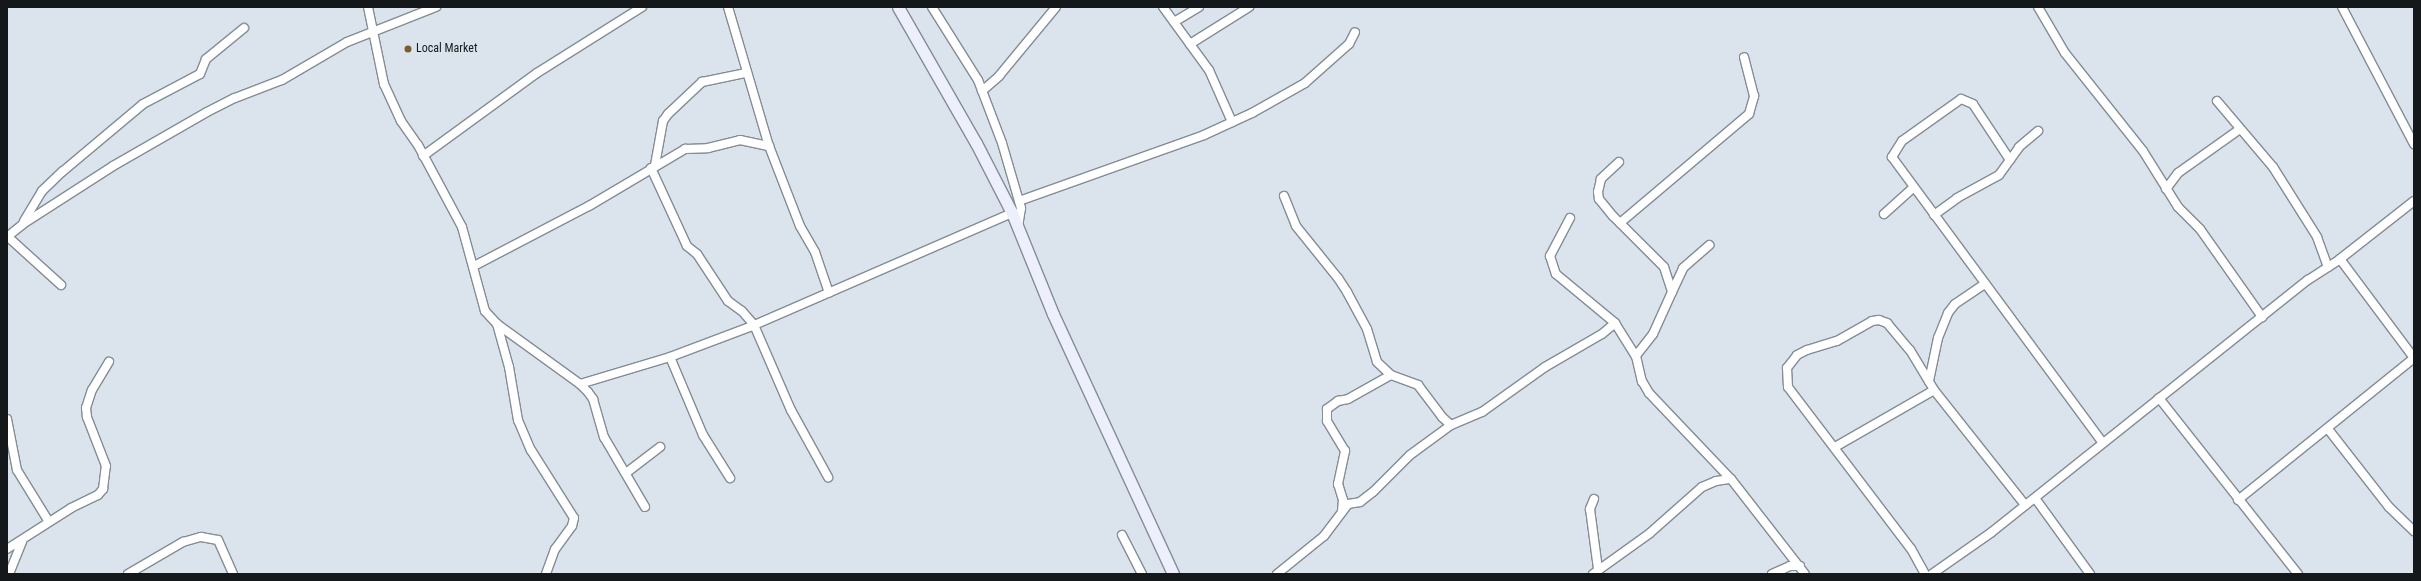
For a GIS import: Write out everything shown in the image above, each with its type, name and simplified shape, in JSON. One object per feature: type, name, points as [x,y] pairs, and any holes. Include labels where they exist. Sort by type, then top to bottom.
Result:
[{"type":"main road","points":[[898,7],[976,143],[1012,212],[1052,314],[1172,574]]},
{"type":"street","points":[[368,7],[384,84],[401,120],[423,156],[462,227],[474,266],[480,300],[488,315],[497,324],[580,384],[593,399],[604,437],[645,507]]},
{"type":"street","points":[[61,284],[7,237],[23,224],[113,166],[207,112],[235,98],[282,80],[347,42],[436,7]]},
{"type":"street","points":[[423,156],[536,73],[630,10],[642,7]]},
{"type":"street","points":[[728,7],[746,73],[770,146],[800,226],[815,252],[829,293]]},
{"type":"street","points":[[932,7],[982,91],[1002,143],[1018,201],[1021,216],[1018,227]]},
{"type":"street","points":[[982,91],[999,76],[1056,7]]},
{"type":"street","points":[[1163,7],[1209,70],[1232,122]]},
{"type":"street","points":[[1174,22],[1199,7]]},
{"type":"street","points":[[1190,44],[1249,7]]},
{"type":"street","points":[[2038,7],[2065,53],[2128,132],[2183,212],[2192,219],[2209,241],[2262,317]]},
{"type":"street","points":[[2342,7],[2414,144]]},
{"type":"street","points":[[23,224],[42,191],[62,172],[144,104],[200,74],[206,59],[244,28]]},
{"type":"street","points":[[1018,201],[1204,135],[1232,122],[1304,83],[1348,44],[1355,32]]},
{"type":"street","points":[[1620,223],[1749,114],[1754,96],[1744,57]]},
{"type":"street","points":[[746,73],[702,82],[668,114],[663,121],[653,166],[687,246],[697,254],[728,301],[742,311],[754,325],[791,410],[828,477]]},
{"type":"street","points":[[2010,160],[1973,104],[1961,99],[1916,130],[1896,148],[1892,157],[2102,442]]},
{"type":"street","points":[[2217,101],[2273,167],[2317,237],[2328,267]]},
{"type":"street","points":[[2166,188],[2178,173],[2240,129]]},
{"type":"street","points":[[1934,215],[1971,190],[1990,182],[2005,170],[2019,147],[2038,131]]},
{"type":"street","points":[[474,266],[582,210],[653,166],[685,149],[708,148],[730,141],[740,140],[770,146]]},
{"type":"street","points":[[1619,162],[1601,179],[1598,192],[1604,205],[1664,267],[1672,292]]},
{"type":"street","points":[[1884,214],[1914,187]]},
{"type":"street","points":[[1284,196],[1296,226],[1338,278],[1367,329],[1377,362],[1391,375],[1418,385],[1442,417],[1451,424]]},
{"type":"street","points":[[1932,574],[2035,498],[2102,442],[2414,201]]},
{"type":"street","points":[[580,384],[670,357],[754,325],[1012,212]]},
{"type":"street","points":[[1570,218],[1550,256],[1553,268],[1562,279],[1614,323],[1636,356],[1642,381],[1649,393],[1730,479],[1805,574]]},
{"type":"street","points":[[1636,356],[1653,334],[1683,268],[1709,245]]},
{"type":"street","points":[[2238,500],[2413,361],[2340,259]]},
{"type":"street","points":[[1929,381],[1938,338],[1948,313],[1955,304],[1985,284]]},
{"type":"street","points":[[1925,574],[1911,549],[1788,387],[1788,368],[1797,355],[1807,350],[1837,342],[1879,320],[1887,323],[1897,332],[1934,390],[2025,505]]},
{"type":"street","points":[[1277,574],[1324,536],[1349,504],[1360,502],[1373,492],[1410,455],[1451,424],[1482,412],[1545,367],[1602,334],[1614,323]]},
{"type":"street","points":[[497,324],[509,367],[518,420],[535,457],[574,518],[572,526],[555,549],[546,574]]},
{"type":"street","points":[[670,357],[703,435],[730,478]]},
{"type":"street","points":[[7,549],[22,541],[49,522],[98,495],[103,489],[106,466],[86,417],[86,408],[92,390],[109,362]]},
{"type":"street","points":[[1342,512],[1343,500],[1338,484],[1345,451],[1327,420],[1328,409],[1338,401],[1348,399],[1391,375]]},
{"type":"street","points":[[1835,448],[1934,390]]},
{"type":"street","points":[[2159,398],[2238,500],[2298,574]]},
{"type":"street","points":[[7,419],[17,470],[49,522]]},
{"type":"street","points":[[2328,429],[2389,508],[2414,530]]},
{"type":"street","points":[[626,473],[660,447]]},
{"type":"street","points":[[1595,572],[1650,532],[1702,487],[1716,481],[1730,479]]},
{"type":"street","points":[[2035,498],[2090,574]]},
{"type":"street","points":[[1594,499],[1590,510],[1595,572]]},
{"type":"street","points":[[1122,535],[1142,574]]},
{"type":"street","points":[[128,574],[183,542],[201,537],[218,540],[233,574]]},
{"type":"street","points":[[9,574],[22,541]]},
{"type":"street","points":[[1772,574],[1790,566],[1800,566]]},
{"type":"place","name":"Local Market","points":[[408,49]]}]
